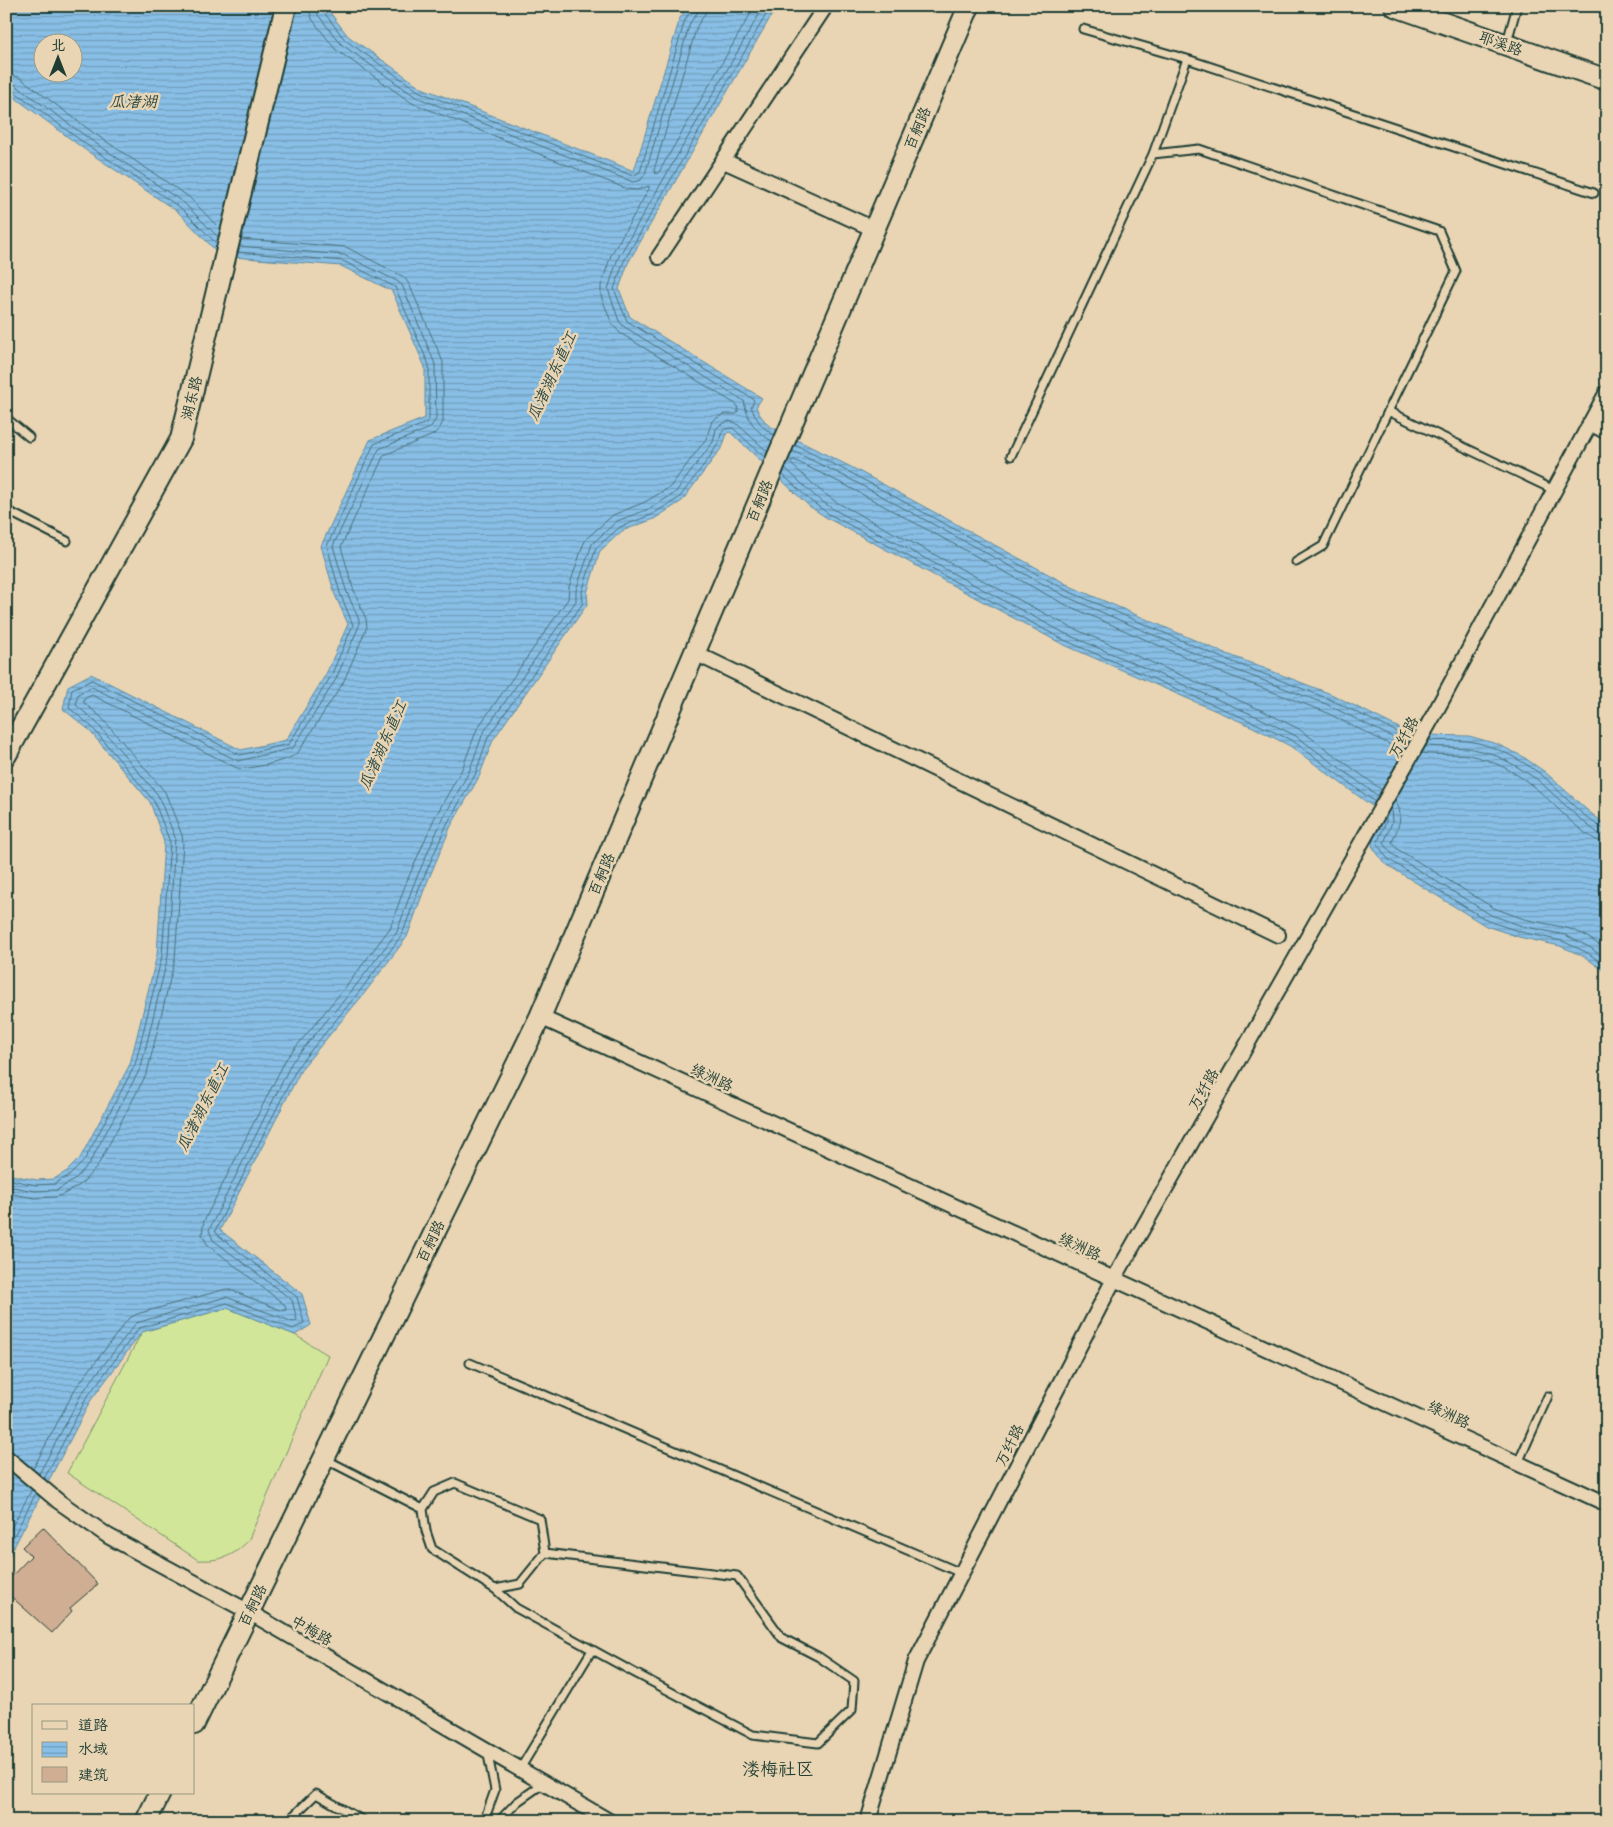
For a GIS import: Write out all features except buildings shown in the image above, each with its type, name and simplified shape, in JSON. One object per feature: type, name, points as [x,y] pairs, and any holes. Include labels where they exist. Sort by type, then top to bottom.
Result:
[{"type":"street","name":"湖东路","points":[[6,755],[181,439],[286,6]]},
{"type":"street","name":"百舸路","points":[[195,1722],[540,1017],[969,6]]},
{"type":"street","name":"耶溪路","points":[[1395,6],[1607,80]]},
{"type":"street","points":[[659,256],[823,10]]},
{"type":"street","points":[[724,161],[874,229]]},
{"type":"street","name":"万纤路","points":[[868,1821],[916,1661],[1114,1279],[1436,711],[1607,392]]},
{"type":"street","points":[[1590,423],[1607,432]]},
{"type":"street","points":[[695,653],[1278,935]]},
{"type":"street","name":"绿洲路","points":[[540,1017],[1607,1504]]},
{"type":"street","name":"中梅路","points":[[6,1457],[58,1501],[108,1536],[249,1612],[609,1821]]},
{"type":"street","points":[[146,1821],[160,1794]]},
{"type":"lane","points":[[1506,45],[1517,6]]},
{"type":"lane","points":[[1083,29],[1187,59],[1594,193]]},
{"type":"lane","points":[[1010,456],[1153,154],[1187,59]]},
{"type":"lane","points":[[1153,154],[1199,149],[1439,231],[1456,271],[1323,546],[1296,562]]},
{"type":"lane","points":[[1388,411],[1554,490]]},
{"type":"lane","points":[[6,418],[29,437]]},
{"type":"lane","points":[[6,510],[67,541]]},
{"type":"lane","points":[[470,1363],[962,1573]]},
{"type":"lane","points":[[1518,1463],[1548,1396]]},
{"type":"lane","points":[[324,1459],[423,1509]]},
{"type":"lane","points":[[494,1588],[520,1584],[545,1553],[540,1519],[455,1483],[434,1492],[423,1509],[426,1531],[432,1550],[494,1588],[516,1608],[753,1735],[818,1742],[852,1710],[854,1681],[819,1657],[782,1638],[737,1576],[545,1553]]},
{"type":"lane","points":[[520,1769],[592,1650]]},
{"type":"lane","points":[[484,1821],[495,1790],[487,1750]]},
{"type":"lane","points":[[499,1821],[517,1802],[544,1783]]},
{"type":"lane","points":[[288,1821],[316,1794],[364,1821]]},
{"type":"green space","points":[[227,1308],[295,1335],[328,1355],[248,1541],[237,1551],[226,1557],[213,1560],[198,1560],[67,1473],[142,1332]]},
{"type":"water","points":[[6,6],[325,6],[348,36],[422,88],[634,171],[680,18],[688,6],[777,6],[628,263],[619,289],[630,317],[762,398],[756,407],[769,426],[853,468],[1072,587],[1222,652],[1331,694],[1399,728],[1427,735],[1469,736],[1497,744],[1522,756],[1545,772],[1607,826],[1607,973],[1585,957],[1560,946],[1519,937],[1486,926],[1384,863],[1372,846],[1381,820],[1376,809],[1290,746],[1253,727],[1062,644],[827,518],[809,506],[730,432],[727,433],[723,446],[682,501],[654,519],[622,531],[600,551],[587,593],[588,603],[493,740],[479,777],[451,826],[424,890],[407,937],[363,995],[302,1068],[220,1230],[302,1294],[311,1325],[295,1335],[227,1308],[142,1332],[91,1400],[6,1562],[6,1174],[37,1180],[54,1179],[67,1171],[80,1158],[130,1064],[157,955],[164,842],[150,802],[88,729],[63,709],[68,686],[91,674],[241,750],[286,740],[326,674],[348,624],[335,595],[321,546],[370,440],[425,418],[425,367],[392,291],[341,266],[221,256],[178,212],[84,149],[6,91]]},
{"type":"district","name":"溇梅社区","points":[[778,1768]]},
{"type":"water label","name":"瓜渚湖","points":[[133,101]]},
{"type":"water label","name":"瓜渚湖东直江","points":[[551,376]]},
{"type":"water label","name":"瓜渚湖东直江","points":[[382,745]]},
{"type":"water label","name":"瓜渚湖东直江","points":[[202,1107]]}]
